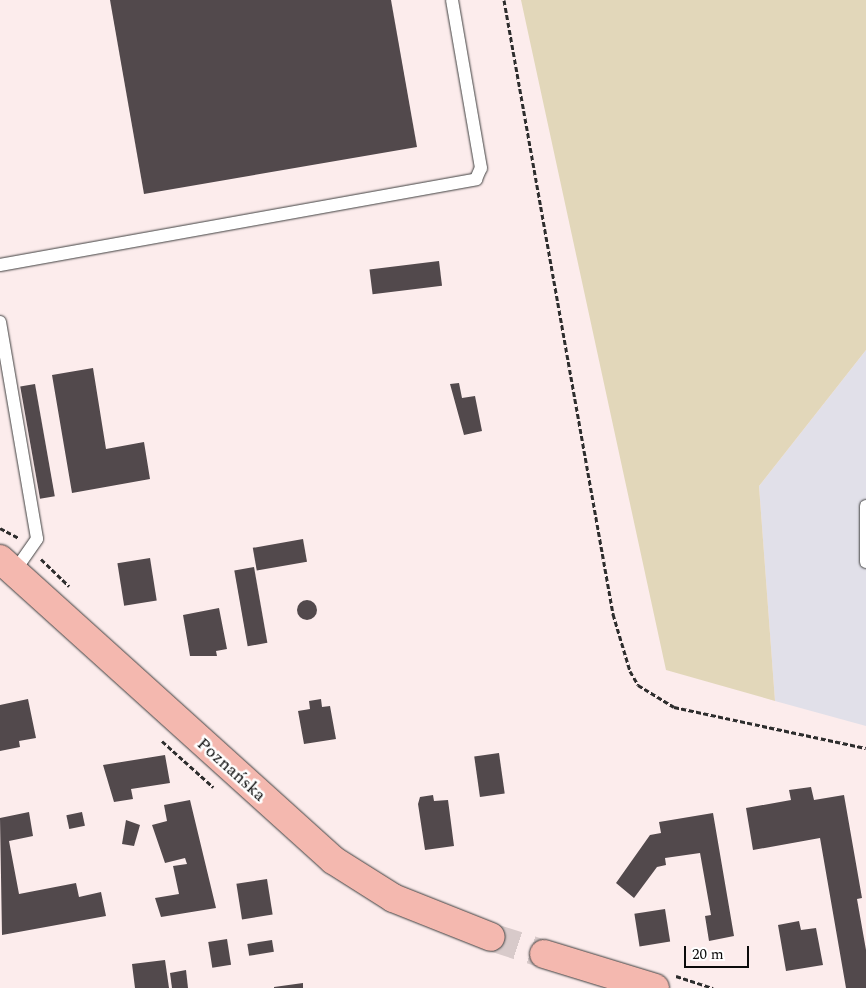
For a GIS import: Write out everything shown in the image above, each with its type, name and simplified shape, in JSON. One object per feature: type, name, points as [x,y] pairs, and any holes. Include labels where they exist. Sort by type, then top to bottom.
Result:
[{"type":"street","name":"Poznańska","points":[[7,566],[333,860],[393,898],[491,937]]},
{"type":"street","points":[[544,954],[655,988]]},
{"type":"lane","points":[[0,265],[476,179],[480,168],[452,0]]},
{"type":"lane","points":[[0,322],[37,539],[7,566]]},
{"type":"lane","points":[[866,506],[866,562]]},
{"type":"path","points":[[504,0],[613,614],[630,671],[638,685],[674,708],[866,748]]},
{"type":"shaded area","points":[[521,0],[866,0],[866,350],[759,486],[775,701],[666,670]]},
{"type":"shaded area","points":[[866,350],[866,726],[775,701],[759,486]]},
{"type":"building","points":[[110,0],[391,0],[417,147],[144,194]]},
{"type":"building","points":[[439,261],[442,286],[373,294],[370,270]]},
{"type":"building","points":[[93,368],[106,449],[144,442],[150,479],[72,493],[52,375]]},
{"type":"building","points":[[459,383],[462,398],[475,396],[482,431],[464,435],[450,384]]},
{"type":"building","points":[[35,384],[55,496],[40,499],[20,387]]},
{"type":"building","points":[[303,539],[307,562],[257,571],[253,548]]},
{"type":"building","points":[[150,558],[157,600],[124,606],[117,563]]},
{"type":"building","points":[[254,567],[267,643],[248,646],[234,570]]},
{"type":"building","points":[[307,600],[314,603],[317,610],[314,617],[307,620],[300,617],[297,610],[300,603]]},
{"type":"building","points":[[219,608],[227,649],[216,651],[217,656],[190,656],[183,615]]},
{"type":"building","points":[[28,699],[36,738],[19,741],[20,747],[0,751],[0,705]]},
{"type":"building","points":[[321,699],[322,707],[330,706],[336,739],[304,744],[298,711],[310,709],[309,701]]},
{"type":"building","points":[[499,753],[505,794],[480,797],[474,756]]},
{"type":"building","points":[[165,755],[170,783],[131,789],[133,799],[114,802],[103,765]]},
{"type":"building","points":[[811,787],[814,800],[844,795],[862,898],[857,899],[866,950],[866,988],[846,988],[820,838],[753,850],[746,808],[791,800],[789,790]]},
{"type":"building","points":[[433,795],[434,801],[448,800],[454,846],[425,850],[418,804],[420,797]]},
{"type":"building","points":[[190,800],[216,908],[161,917],[155,898],[179,894],[173,866],[187,864],[185,858],[165,863],[152,825],[167,821],[164,805]]},
{"type":"building","points":[[29,812],[33,836],[9,841],[19,894],[76,883],[79,897],[101,892],[106,916],[2,935],[0,818]]},
{"type":"building","points":[[82,812],[85,826],[69,829],[66,815]]},
{"type":"building","points":[[713,813],[734,936],[709,941],[705,916],[711,915],[700,853],[665,858],[666,865],[657,867],[634,898],[616,883],[650,835],[661,833],[659,822]]},
{"type":"building","points":[[126,820],[140,825],[134,846],[122,844]]},
{"type":"building","points":[[267,879],[273,915],[242,919],[236,884]]},
{"type":"building","points":[[665,909],[670,942],[640,946],[634,914]]},
{"type":"building","points":[[799,921],[801,930],[816,928],[823,965],[786,971],[778,925]]},
{"type":"building","points":[[227,939],[231,965],[212,968],[208,942]]},
{"type":"building","points":[[272,940],[274,952],[249,956],[247,944]]},
{"type":"building","points":[[165,960],[169,988],[135,988],[132,964]]},
{"type":"building","points":[[186,970],[188,988],[172,988],[170,973]]},
{"type":"building","points":[[303,983],[303,988],[274,988],[274,987]]},
{"type":"tunnel","points":[[491,937],[544,954]]}]
